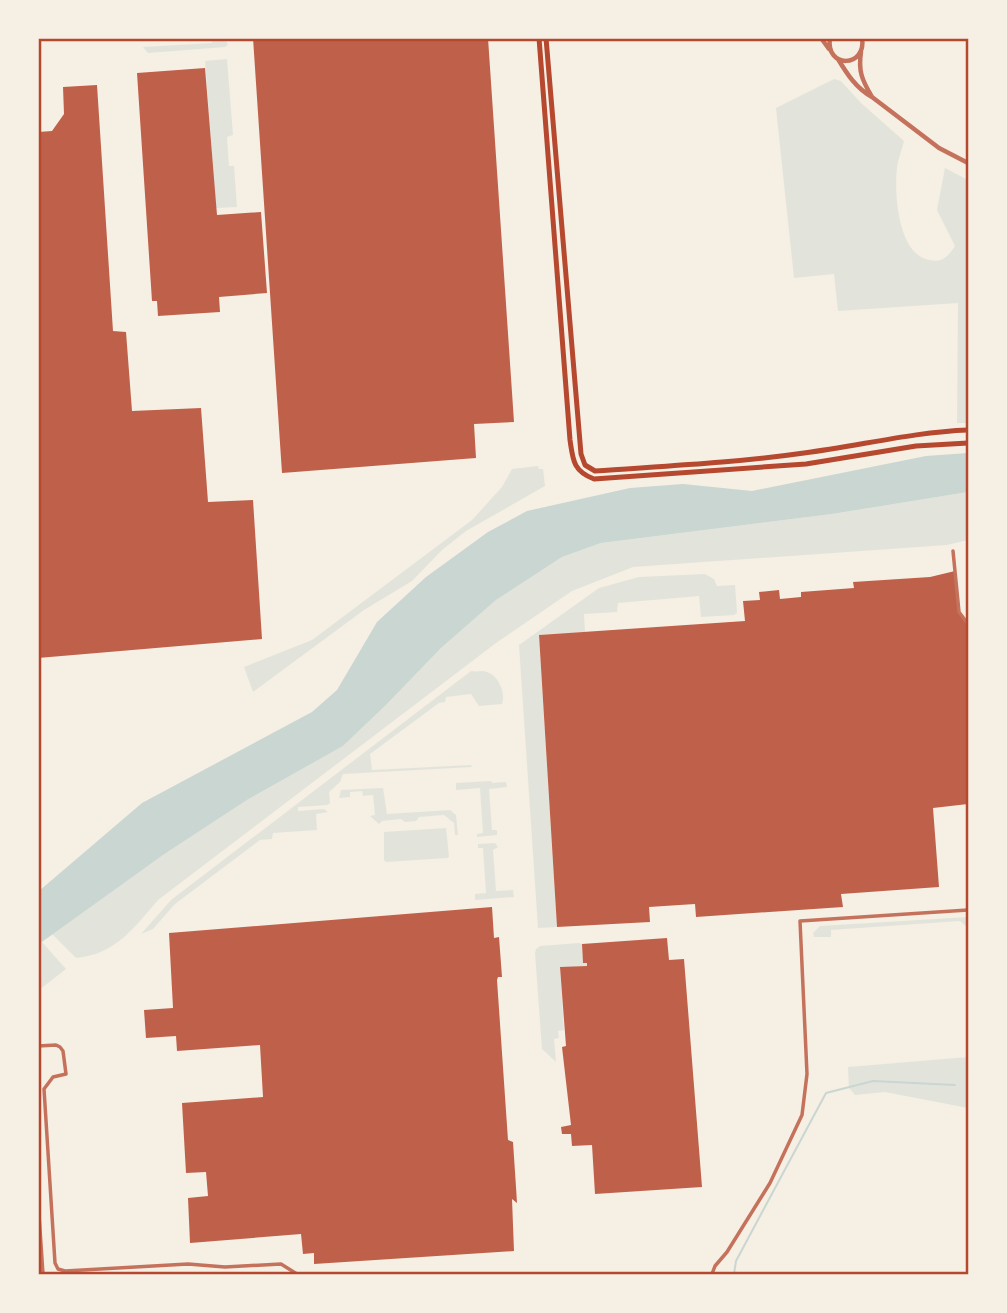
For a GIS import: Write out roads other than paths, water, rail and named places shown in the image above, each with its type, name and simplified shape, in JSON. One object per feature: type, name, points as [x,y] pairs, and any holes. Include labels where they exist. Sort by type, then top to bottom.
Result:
[{"type":"main road","points":[[539,38],[570,440],[573,460],[581,474],[594,479],[806,464],[916,446],[968,443]]},
{"type":"main road","points":[[546,38],[581,454],[585,465],[595,471],[705,464],[805,453],[920,434],[968,430]]},
{"type":"street","points":[[821,38],[863,92],[939,148],[968,163]]},
{"type":"street","points":[[830,38],[830,51]]},
{"type":"street","points":[[862,38],[858,67],[872,97]]},
{"type":"street","points":[[838,59],[848,61],[858,56],[861,51]]},
{"type":"street","points":[[953,551],[959,612],[968,624]]},
{"type":"street","points":[[712,1275],[715,1266],[727,1252],[770,1182],[802,1115],[807,1074],[800,921],[968,910]]},
{"type":"street","points":[[38,1046],[60,1047],[66,1074],[53,1077],[44,1089],[55,1263],[58,1269],[65,1271],[188,1264],[225,1267],[281,1264],[297,1275]]},
{"type":"street","points":[[38,1200],[43,1275]]},
{"type":"street","points":[[366,1275],[387,1275]]},
{"type":"street","points":[[500,1275],[506,1275]]},
{"type":"waterway","points":[[734,1274],[736,1261],[826,1093],[873,1081],[955,1085]]}]
